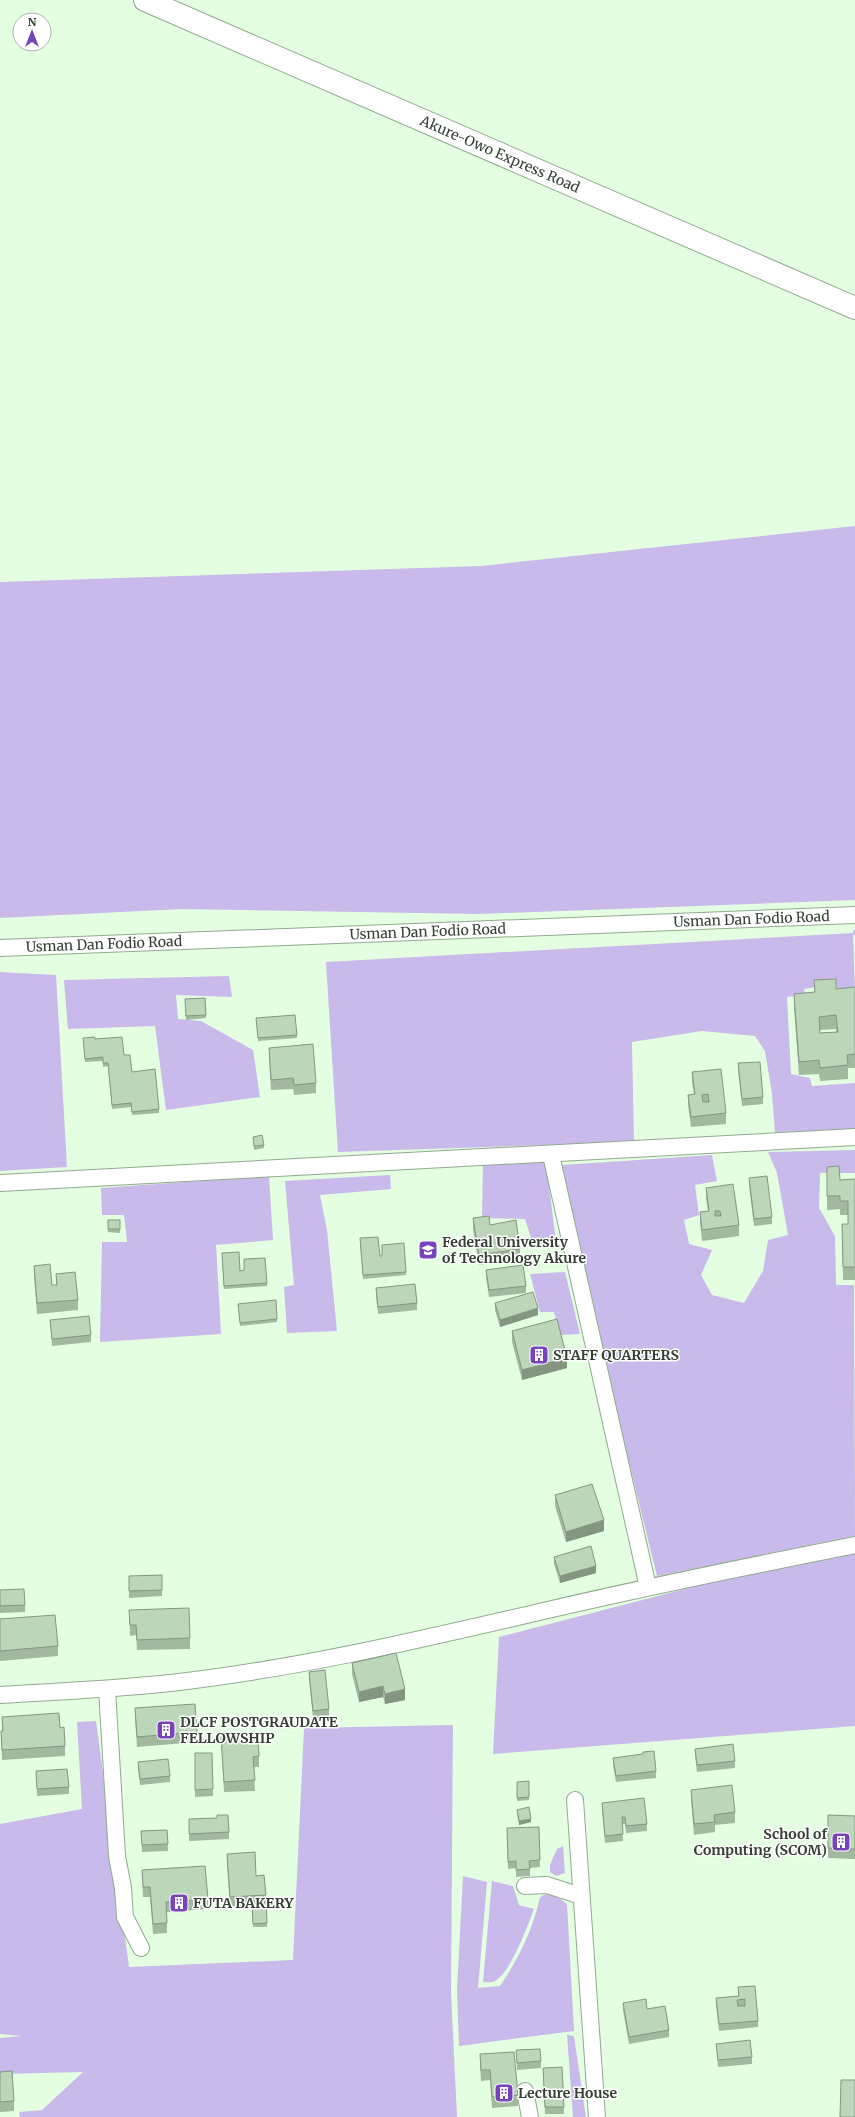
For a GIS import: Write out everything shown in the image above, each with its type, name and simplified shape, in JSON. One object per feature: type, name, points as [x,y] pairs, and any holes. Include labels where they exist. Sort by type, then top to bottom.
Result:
[{"type":"highway","name":"Akure-Owo Express Road","points":[[145,0],[855,308]]},
{"type":"street","name":"Usman Dan Fodio Road","points":[[0,948],[855,915]]},
{"type":"street","points":[[0,1183],[551,1155],[855,1137]]},
{"type":"street","points":[[551,1155],[648,1587]]},
{"type":"street","points":[[0,1694],[107,1688],[187,1681],[288,1666],[408,1642],[648,1587],[855,1545]]},
{"type":"street","points":[[107,1688],[116,1856],[123,1888],[125,1917],[141,1948]]},
{"type":"street","points":[[575,1800],[597,2117]]},
{"type":"street","points":[[524,1886],[547,1885],[581,1896]]},
{"type":"street","points":[[525,2091],[530,2117]]},
{"type":"shaded area","points":[[855,526],[855,900],[478,914],[181,909],[0,918],[0,582],[481,566]]},
{"type":"shaded area","points":[[855,927],[855,936],[853,934],[855,991],[841,993],[834,984],[804,989],[805,995],[787,997],[791,1074],[810,1078],[812,1086],[855,1083],[855,1130],[775,1132],[772,1094],[765,1051],[755,1036],[702,1031],[632,1042],[634,1142],[338,1152],[326,962],[853,933]]},
{"type":"shaded area","points":[[0,972],[56,975],[67,1167],[0,1171]]},
{"type":"shaded area","points":[[229,976],[232,997],[176,995],[178,1019],[201,1021],[253,1050],[260,1097],[166,1110],[155,1026],[68,1029],[64,980]]},
{"type":"shaded area","points":[[855,1150],[855,1173],[820,1173],[819,1208],[835,1236],[836,1285],[854,1285],[855,1536],[657,1576],[598,1336],[562,1165],[712,1155],[717,1181],[695,1185],[699,1215],[684,1220],[689,1244],[712,1250],[701,1275],[712,1295],[744,1303],[763,1271],[768,1240],[788,1235],[777,1173],[768,1152]]},
{"type":"shaded area","points":[[546,1161],[556,1242],[534,1247],[525,1219],[482,1218],[483,1163]]},
{"type":"shaded area","points":[[390,1175],[391,1189],[320,1195],[327,1230],[337,1331],[287,1333],[284,1287],[294,1285],[285,1181]]},
{"type":"shaded area","points":[[269,1176],[273,1240],[216,1245],[221,1334],[100,1342],[102,1242],[127,1242],[124,1215],[102,1215],[101,1188]]},
{"type":"shaded area","points":[[565,1272],[580,1334],[560,1335],[554,1312],[540,1312],[530,1274]]},
{"type":"shaded area","points":[[855,1545],[855,1726],[493,1754],[499,1637]]},
{"type":"shaded area","points":[[96,1721],[129,1967],[293,1960],[304,1728],[453,1725],[451,1993],[457,2117],[20,2117],[19,2112],[42,2110],[83,2072],[0,2074],[0,2038],[22,2036],[0,2034],[0,1824],[82,1809],[77,1722]]},
{"type":"shaded area","points":[[563,1846],[565,1873],[556,1876],[550,1872],[550,1865],[557,1849]]},
{"type":"shaded area","points":[[463,1876],[487,1882],[478,1988],[500,1986],[513,1965],[529,1932],[540,1897],[551,1892],[567,1904],[574,2031],[459,2046],[457,1990]]},
{"type":"shaded area","points":[[492,1881],[513,1886],[519,1905],[534,1909],[513,1959],[507,1968],[495,1981],[483,1982]]},
{"type":"shaded area","points":[[567,2035],[574,2036],[586,2117],[573,2117]]},
{"type":"building","points":[[836,979],[836,989],[855,987],[855,1054],[847,1055],[848,1065],[820,1068],[819,1060],[799,1062],[794,994],[815,992],[814,980]],"holes":[[[836,1015],[838,1032],[820,1033],[819,1017]]]},
{"type":"building","points":[[205,998],[206,1015],[186,1016],[185,999]]},
{"type":"building","points":[[295,1015],[297,1035],[258,1038],[256,1018]]},
{"type":"building","points":[[95,1037],[95,1039],[122,1037],[124,1055],[130,1055],[132,1072],[155,1069],[159,1109],[132,1112],[131,1103],[112,1105],[108,1063],[103,1063],[103,1057],[85,1059],[83,1038]]},
{"type":"building","points":[[313,1044],[316,1083],[294,1085],[293,1078],[271,1080],[269,1048]]},
{"type":"building","points":[[760,1062],[763,1097],[742,1099],[738,1063]]},
{"type":"building","points":[[721,1069],[726,1113],[691,1117],[688,1095],[695,1094],[692,1072]],"holes":[[[708,1094],[709,1102],[703,1102],[702,1095]]]},
{"type":"building","points":[[262,1135],[264,1145],[254,1146],[253,1137]]},
{"type":"building","points":[[839,1166],[840,1180],[855,1179],[855,1267],[843,1267],[842,1224],[848,1224],[848,1201],[840,1201],[840,1196],[827,1196],[827,1167]]},
{"type":"building","points":[[767,1176],[772,1217],[754,1219],[749,1178]]},
{"type":"building","points":[[733,1184],[739,1225],[702,1230],[700,1212],[709,1211],[706,1188]],"holes":[[[715,1211],[720,1211],[721,1216],[715,1216]]]},
{"type":"building","points":[[489,1216],[490,1225],[516,1220],[520,1249],[479,1255],[473,1218]]},
{"type":"building","points":[[108,1220],[120,1220],[120,1229],[108,1229]]},
{"type":"building","points":[[378,1237],[380,1256],[382,1256],[382,1245],[404,1243],[406,1272],[363,1275],[360,1238]]},
{"type":"building","points":[[239,1252],[240,1271],[244,1270],[244,1259],[265,1258],[267,1283],[224,1286],[222,1253]]},
{"type":"building","points":[[50,1264],[52,1285],[57,1285],[56,1274],[75,1272],[78,1300],[37,1303],[34,1266]]},
{"type":"building","points":[[523,1265],[526,1286],[489,1290],[486,1270]]},
{"type":"building","points":[[415,1284],[417,1303],[378,1307],[376,1288]]},
{"type":"building","points":[[533,1292],[538,1308],[500,1320],[495,1303]]},
{"type":"building","points":[[276,1300],[277,1319],[240,1323],[238,1304]]},
{"type":"building","points":[[89,1316],[91,1335],[52,1339],[50,1320]]},
{"type":"building","name":"STAFF QUARTERS","points":[[557,1319],[567,1358],[522,1370],[512,1331]]},
{"type":"building","points":[[592,1484],[604,1520],[566,1532],[555,1495]]},
{"type":"building","points":[[591,1546],[596,1566],[560,1576],[554,1557]]},
{"type":"building","points":[[162,1575],[162,1590],[129,1591],[129,1576]]},
{"type":"building","points":[[24,1589],[25,1605],[0,1606],[0,1590]]},
{"type":"building","points":[[189,1608],[190,1638],[137,1640],[136,1625],[130,1625],[129,1610]]},
{"type":"building","points":[[55,1615],[58,1646],[0,1651],[0,1619]]},
{"type":"building","points":[[396,1653],[405,1689],[385,1694],[383,1686],[359,1692],[352,1663]]},
{"type":"building","points":[[325,1670],[329,1709],[313,1711],[309,1672]]},
{"type":"building","name":"DLCF POSTGRAUDATE FELLOWSHIP","points":[[195,1704],[197,1732],[137,1737],[135,1708]]},
{"type":"building","points":[[59,1713],[60,1728],[64,1727],[65,1746],[2,1750],[2,1717]]},
{"type":"building","points":[[258,1734],[259,1756],[253,1757],[255,1780],[224,1782],[221,1737]]},
{"type":"building","points":[[733,1744],[735,1761],[697,1765],[695,1749]]},
{"type":"building","points":[[654,1751],[656,1771],[616,1776],[613,1758]]},
{"type":"building","points":[[195,1753],[212,1753],[213,1789],[195,1790]]},
{"type":"building","points":[[168,1759],[170,1776],[140,1779],[138,1762]]},
{"type":"building","points":[[67,1769],[69,1787],[37,1789],[36,1771]]},
{"type":"building","points":[[529,1781],[529,1797],[517,1798],[517,1782]]},
{"type":"building","points":[[732,1785],[735,1812],[714,1815],[715,1822],[694,1824],[691,1790]]},
{"type":"building","points":[[644,1798],[647,1824],[626,1826],[625,1817],[622,1817],[623,1834],[605,1836],[602,1803]]},
{"type":"building","points":[[529,1807],[531,1819],[519,1821],[517,1810]]},
{"type":"building","points":[[217,1815],[228,1815],[229,1832],[189,1834],[189,1819],[217,1818]]},
{"type":"building","name":"School of Computing (SCOM)","points":[[828,1815],[855,1816],[855,1849],[828,1848]]},
{"type":"building","points":[[539,1827],[540,1860],[529,1861],[530,1869],[516,1870],[516,1861],[508,1862],[507,1828]]},
{"type":"building","points":[[167,1830],[168,1844],[142,1845],[141,1831]]},
{"type":"building","points":[[255,1852],[256,1876],[264,1875],[266,1895],[230,1897],[227,1854]]},
{"type":"building","name":"FUTA BAKERY","points":[[205,1866],[208,1899],[166,1902],[167,1923],[153,1924],[150,1887],[143,1887],[142,1870]]},
{"type":"building","points":[[266,1903],[267,1923],[253,1924],[252,1904]]},
{"type":"building","points":[[755,1986],[758,2021],[719,2024],[716,1998],[739,1996],[738,1987]],"holes":[[[745,1999],[745,2006],[738,2006],[737,2000]]]},
{"type":"building","points":[[646,1999],[647,2009],[665,2006],[669,2030],[629,2037],[623,2003]]},
{"type":"building","points":[[750,2040],[752,2057],[718,2060],[716,2044]]},
{"type":"building","points":[[540,2049],[541,2061],[517,2063],[516,2050]]},
{"type":"building","name":"Lecture House","points":[[514,2052],[518,2095],[492,2097],[490,2070],[481,2070],[480,2054]]},
{"type":"building","name":"Lecture House","points":[[562,2067],[564,2107],[545,2107],[543,2068]]},
{"type":"building","points":[[12,2071],[14,2101],[0,2102],[0,2072]]},
{"type":"building","points":[[841,2080],[855,2080],[855,2117],[840,2117]]},
{"type":"place","name":"Federal University of Technology Akure","points":[[428,1250]]},
{"type":"place","name":"STAFF QUARTERS","points":[[539,1355]]},
{"type":"place","name":"DLCF POSTGRAUDATE FELLOWSHIP","points":[[166,1730]]},
{"type":"place","name":"School of Computing (SCOM)","points":[[841,1842]]},
{"type":"place","name":"FUTA BAKERY","points":[[179,1903]]},
{"type":"place","name":"Lecture House","points":[[504,2093]]}]
